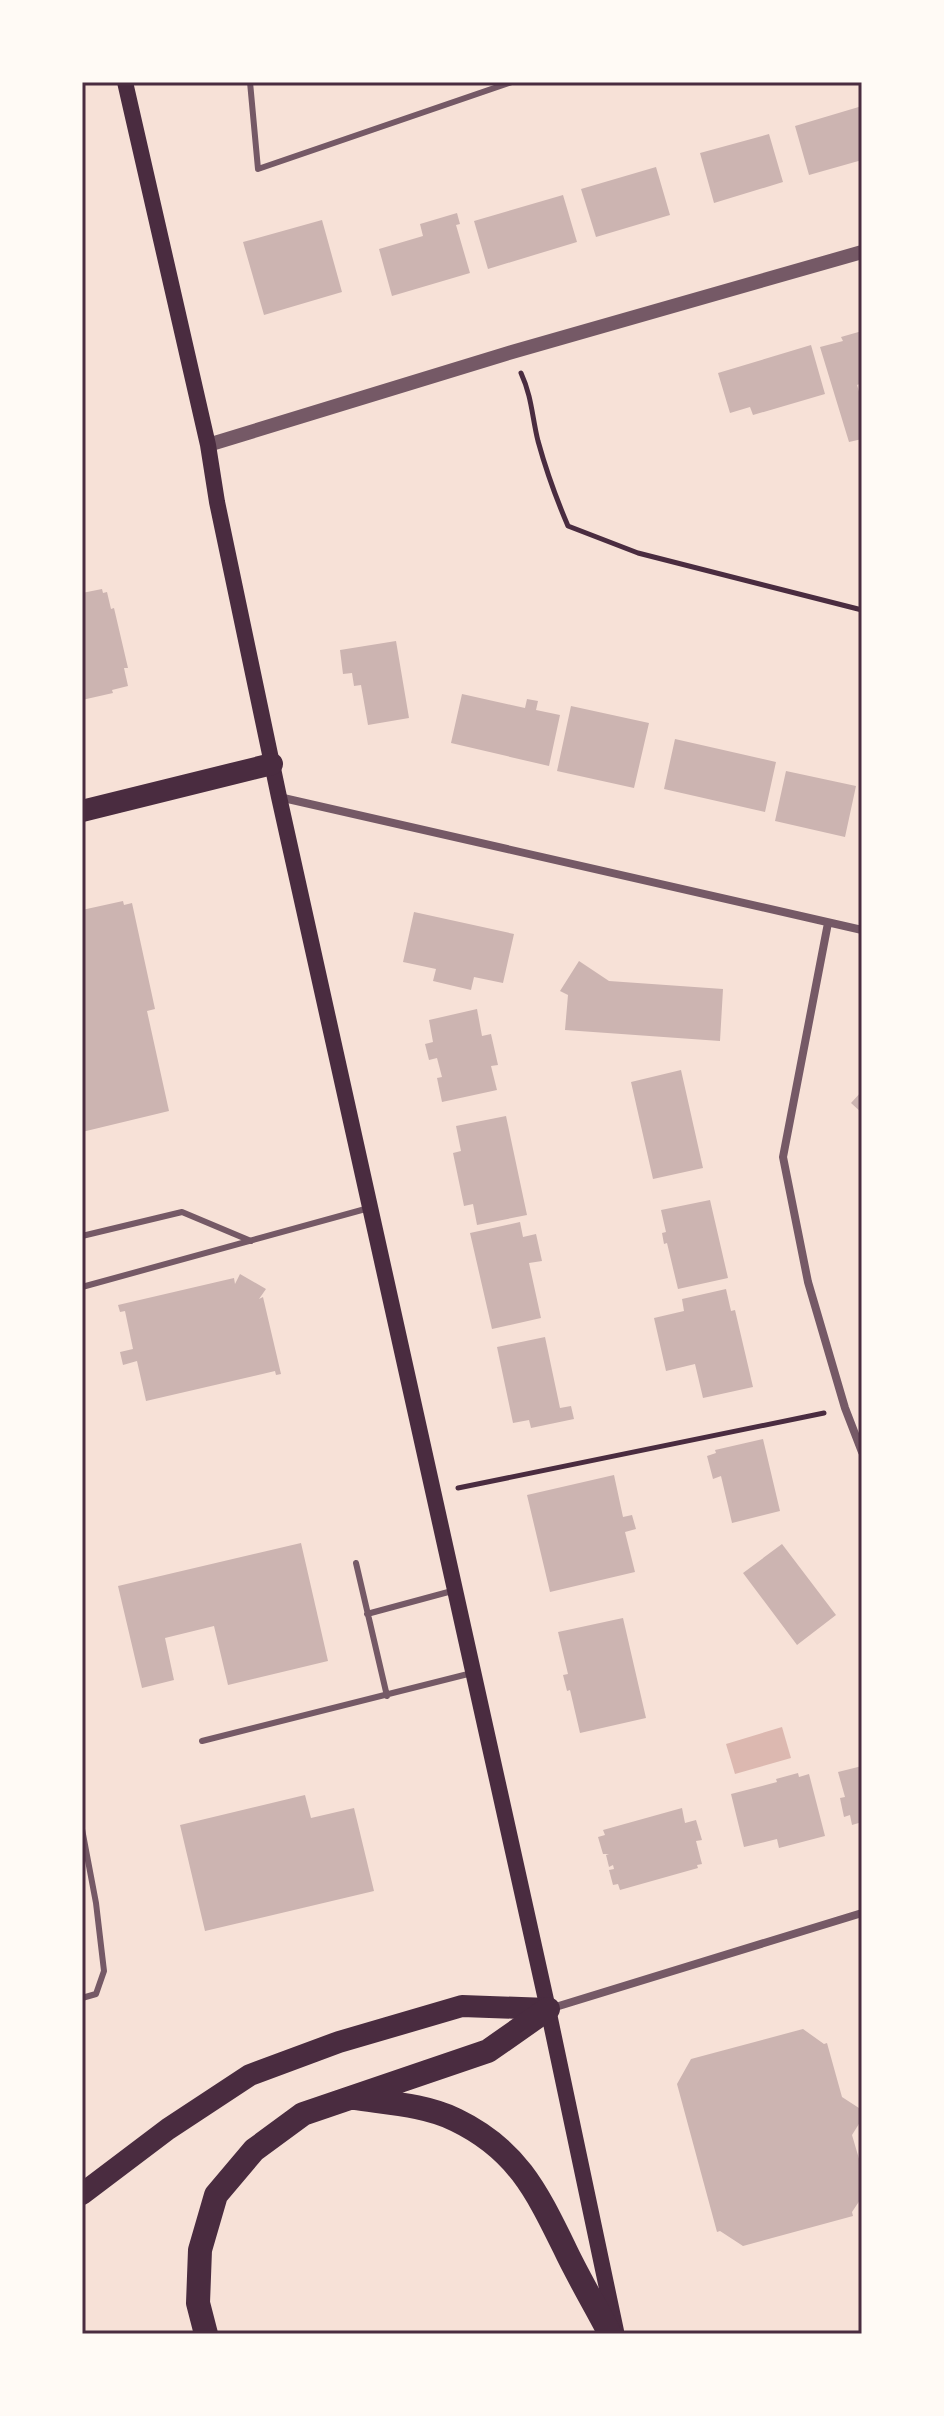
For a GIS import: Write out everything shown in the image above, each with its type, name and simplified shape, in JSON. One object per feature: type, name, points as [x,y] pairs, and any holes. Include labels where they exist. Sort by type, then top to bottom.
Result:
[{"type":"highway","points":[[82,811],[272,764]]},
{"type":"highway","points":[[82,2194],[168,2129],[250,2075],[339,2042],[462,2006],[548,2009]]},
{"type":"highway","points":[[206,2334],[198,2303],[200,2250],[216,2195],[254,2150],[303,2114],[488,2051],[548,2009]]},
{"type":"highway","points":[[352,2098],[417,2108],[454,2119],[492,2141],[527,2176],[610,2334]]},
{"type":"main road","points":[[125,82],[208,445],[217,502],[279,797],[548,2009],[616,2334]]},
{"type":"street","points":[[208,445],[512,352],[862,252]]},
{"type":"street","points":[[279,797],[862,930]]},
{"type":"street","points":[[828,923],[783,1157],[808,1282],[845,1408],[862,1452]]},
{"type":"street","points":[[548,2009],[862,1913]]},
{"type":"lane","points":[[250,82],[258,169],[512,82]]},
{"type":"lane","points":[[82,1287],[369,1208]]},
{"type":"lane","points":[[82,1236],[182,1212],[251,1241]]},
{"type":"lane","points":[[356,1563],[387,1696]]},
{"type":"lane","points":[[367,1614],[455,1591]]},
{"type":"lane","points":[[202,1741],[472,1673]]},
{"type":"lane","points":[[82,1829],[96,1903],[104,1971],[96,1994],[82,1998]]},
{"type":"path","points":[[512,352],[531,394],[537,438],[568,526],[638,553],[862,610]]},
{"type":"path","points":[[433,1493],[845,1408]]},
{"type":"shaded area","points":[[782,1727],[791,1758],[735,1774],[726,1744]]},
{"type":"building","points":[[862,106],[862,160],[809,175],[795,126]]},
{"type":"building","points":[[769,134],[783,182],[714,203],[700,153]]},
{"type":"building","points":[[656,167],[670,215],[596,237],[581,189]]},
{"type":"building","points":[[563,195],[577,242],[488,269],[474,221]]},
{"type":"building","points":[[457,213],[460,224],[456,225],[470,273],[392,296],[379,249],[423,236],[420,224]]},
{"type":"building","points":[[322,220],[342,292],[264,315],[243,242]]},
{"type":"building","points":[[862,331],[862,383],[857,385],[862,401],[862,439],[849,442],[820,347],[843,341],[841,337]]},
{"type":"building","points":[[811,345],[825,394],[753,415],[750,407],[730,413],[718,373]]},
{"type":"building","points":[[102,589],[103,593],[107,592],[111,609],[114,608],[128,668],[124,668],[128,686],[82,700],[82,593]]},
{"type":"building","points":[[396,641],[409,718],[368,725],[361,685],[354,686],[352,673],[343,674],[340,650]]},
{"type":"building","points":[[462,694],[525,708],[527,699],[538,701],[536,710],[560,715],[549,766],[451,743]]},
{"type":"building","points":[[571,706],[649,723],[634,788],[557,771]]},
{"type":"building","points":[[675,739],[776,762],[765,812],[664,789]]},
{"type":"building","points":[[786,771],[856,786],[845,837],[775,821]]},
{"type":"building","points":[[123,901],[124,905],[132,903],[155,1009],[147,1011],[169,1111],[82,1132],[82,910]]},
{"type":"building","points":[[414,912],[514,934],[503,983],[474,977],[471,990],[433,981],[436,969],[403,962]]},
{"type":"building","points":[[579,961],[609,981],[723,989],[720,1041],[565,1030],[568,995],[560,991]]},
{"type":"building","points":[[477,1009],[482,1036],[491,1034],[498,1065],[491,1066],[497,1090],[442,1102],[437,1078],[442,1077],[437,1058],[429,1060],[425,1044],[433,1042],[429,1020]]},
{"type":"building","points":[[681,1070],[703,1168],[653,1179],[631,1082]]},
{"type":"building","points":[[862,1091],[862,1113],[851,1103]]},
{"type":"building","points":[[506,1116],[527,1215],[477,1225],[473,1204],[464,1206],[453,1153],[461,1151],[456,1126]]},
{"type":"building","points":[[710,1200],[728,1278],[678,1289],[667,1243],[664,1244],[662,1233],[666,1232],[661,1210]]},
{"type":"building","points":[[520,1222],[523,1237],[536,1234],[542,1261],[529,1263],[541,1318],[492,1329],[470,1233]]},
{"type":"building","points":[[240,1274],[266,1289],[259,1299],[263,1297],[281,1374],[276,1375],[275,1371],[146,1401],[137,1361],[123,1365],[120,1352],[133,1349],[125,1311],[120,1312],[118,1305],[234,1278],[235,1284]]},
{"type":"building","points":[[726,1289],[731,1311],[735,1310],[753,1387],[703,1398],[695,1364],[666,1371],[654,1318],[684,1311],[682,1299]]},
{"type":"building","points":[[545,1337],[560,1408],[571,1406],[574,1419],[531,1428],[529,1420],[513,1423],[497,1347]]},
{"type":"building","points":[[763,1439],[780,1511],[732,1523],[721,1476],[713,1479],[707,1456],[716,1453],[715,1450]]},
{"type":"building","points":[[614,1475],[623,1517],[632,1515],[636,1529],[625,1532],[635,1572],[550,1592],[527,1495]]},
{"type":"building","points":[[301,1543],[328,1661],[228,1685],[214,1626],[165,1638],[174,1680],[142,1688],[118,1586]]},
{"type":"building","points":[[782,1544],[836,1615],[797,1645],[743,1573]]},
{"type":"building","points":[[623,1618],[646,1718],[580,1733],[570,1690],[567,1691],[563,1675],[568,1674],[558,1632]]},
{"type":"building","points":[[862,1766],[862,1822],[852,1825],[850,1815],[844,1817],[840,1798],[845,1797],[838,1772]]},
{"type":"building","points":[[798,1773],[799,1777],[809,1774],[825,1836],[779,1848],[777,1839],[744,1847],[731,1794]]},
{"type":"building","points":[[305,1795],[311,1818],[354,1808],[374,1891],[205,1931],[180,1825]]},
{"type":"building","points":[[682,1808],[685,1823],[696,1820],[702,1840],[696,1841],[702,1864],[697,1865],[698,1868],[620,1890],[618,1884],[613,1885],[609,1870],[614,1869],[613,1865],[609,1867],[606,1855],[609,1854],[603,1854],[598,1837],[605,1835],[603,1830]]},
{"type":"building","points":[[803,2029],[827,2043],[842,2097],[862,2110],[862,2119],[852,2135],[862,2169],[862,2197],[852,2212],[853,2216],[743,2246],[717,2232],[677,2084],[691,2059]]}]
